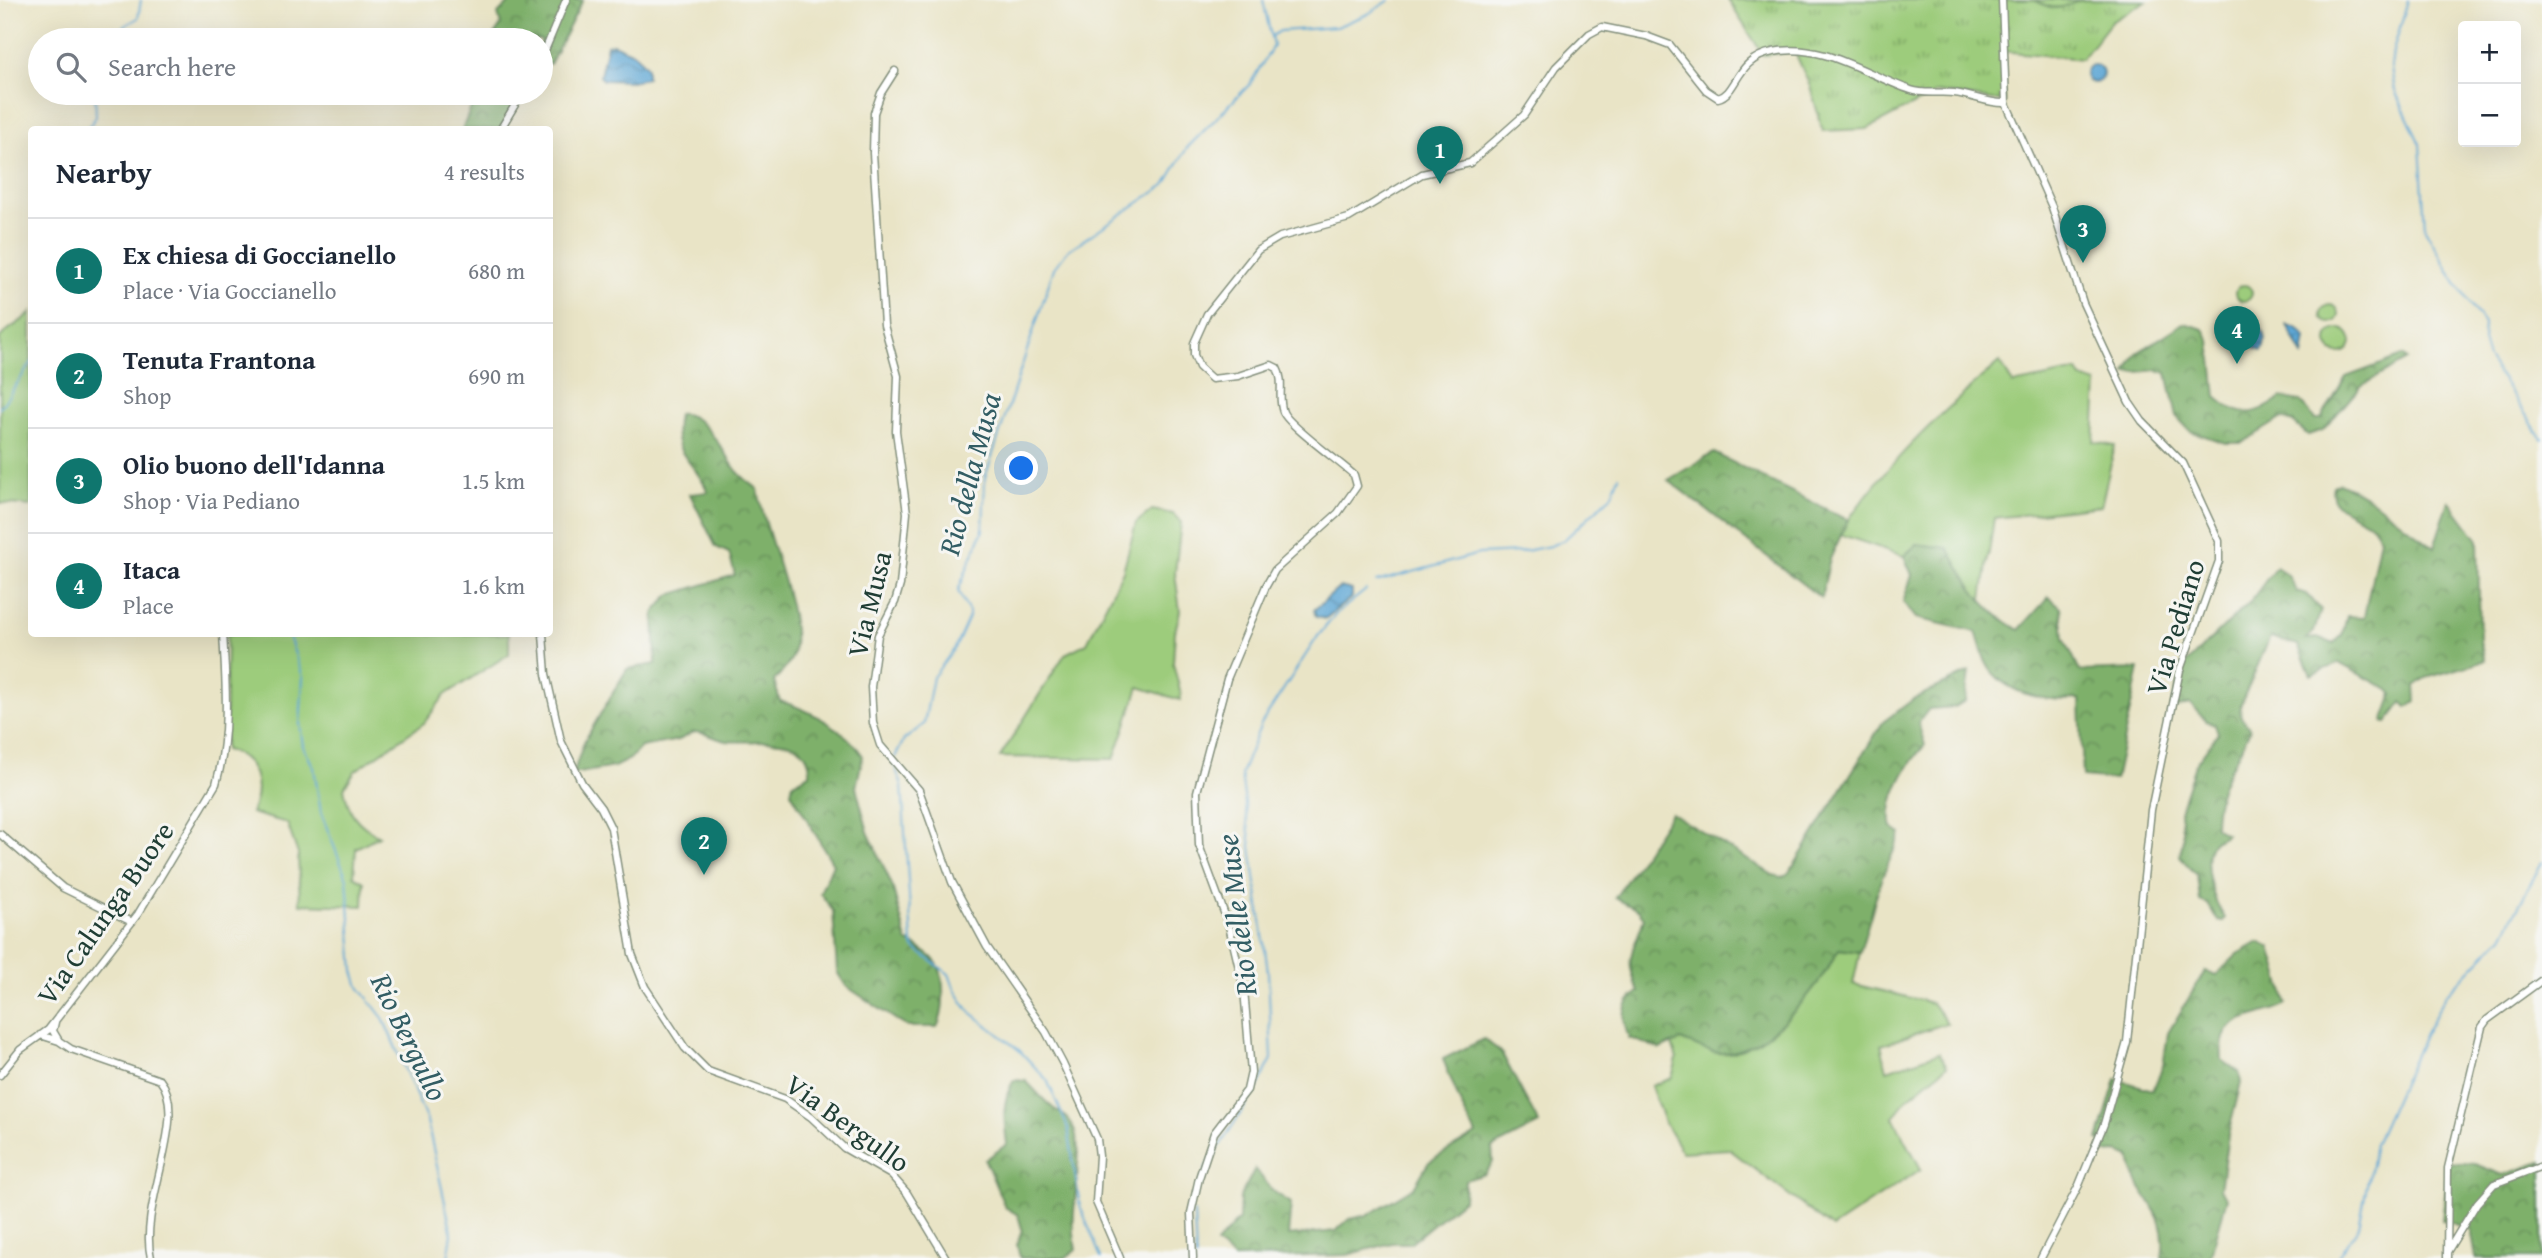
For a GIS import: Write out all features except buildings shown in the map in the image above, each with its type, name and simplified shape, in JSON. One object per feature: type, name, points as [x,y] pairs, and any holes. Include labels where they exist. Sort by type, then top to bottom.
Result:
[{"type":"street","points":[[553,31],[566,0]]},
{"type":"street","name":"Via Pediano","points":[[2002,0],[2006,103],[2052,207],[2083,303],[2129,402],[2142,421],[2183,463],[2219,541],[2219,561],[2180,670],[2151,810],[2127,1042],[2104,1124],[2079,1185],[2040,1258]]},
{"type":"street","points":[[1193,1258],[1191,1213],[1199,1178],[1214,1133],[1247,1090],[1251,1072],[1244,989],[1229,926],[1199,845],[1196,792],[1227,679],[1266,586],[1275,570],[1338,513],[1357,486],[1354,475],[1287,419],[1281,404],[1282,381],[1277,368],[1271,365],[1222,379],[1212,379],[1199,367],[1194,343],[1218,297],[1266,242],[1349,218],[1422,174],[1470,163],[1524,115],[1556,67],[1589,34],[1602,27],[1653,38],[1670,45],[1706,90],[1718,98],[1728,92],[1738,73],[1752,59],[1786,51],[1839,59],[1928,94],[1954,93],[1995,104],[2006,103]]},
{"type":"street","name":"Via Musa","points":[[895,71],[877,102],[873,143],[884,325],[898,376],[896,431],[905,481],[907,523],[900,585],[878,635],[871,687],[874,731],[880,745],[896,761],[922,798],[956,890],[987,947],[1052,1042],[1093,1130],[1099,1156],[1096,1202],[1120,1258]]},
{"type":"street","points":[[502,126],[515,105]]},
{"type":"street","name":"Via Calunga Buore","points":[[0,1075],[20,1050],[55,1020],[132,922],[216,784],[223,760],[225,730],[223,637]]},
{"type":"street","name":"Via Bergullo","points":[[543,637],[546,674],[561,741],[582,783],[601,808],[611,828],[632,954],[645,987],[685,1048],[708,1071],[785,1098],[811,1117],[844,1148],[891,1175],[907,1193],[946,1258]]},
{"type":"street","points":[[0,834],[63,888],[132,922]]},
{"type":"street","points":[[2447,1256],[2448,1168],[2482,1027],[2487,1020],[2542,980]]},
{"type":"street","points":[[55,1020],[53,1031],[59,1041]]},
{"type":"street","points":[[40,1035],[160,1080],[166,1088],[171,1101],[170,1122],[148,1222],[146,1240],[150,1258]]},
{"type":"street","points":[[2447,1256],[2477,1203],[2494,1184],[2542,1166]]},
{"type":"green space","points":[[512,0],[583,0],[553,58],[553,28],[499,28],[501,25],[498,14]]},
{"type":"green space","points":[[1728,0],[2034,0],[2057,8],[2085,0],[2146,1],[2111,22],[2082,59],[2002,51],[2005,102],[1937,92],[1867,129],[1823,131],[1810,86],[1795,52],[1763,55]]},
{"type":"green space","points":[[2034,0],[2081,0],[2058,8]]},
{"type":"green space","points":[[472,105],[516,105],[503,126],[464,126]]},
{"type":"green space","points":[[2244,285],[2250,287],[2250,299],[2244,301],[2238,299],[2236,293],[2238,287]]},
{"type":"green space","points":[[2330,305],[2336,308],[2339,314],[2336,320],[2330,323],[2324,320],[2321,314],[2324,308]]},
{"type":"green space","points":[[28,315],[28,506],[0,503],[0,338]]},
{"type":"green space","points":[[2184,323],[2204,329],[2210,340],[2216,397],[2241,412],[2256,411],[2282,398],[2300,401],[2315,419],[2321,419],[2346,377],[2403,356],[2407,360],[2361,386],[2323,430],[2308,435],[2293,422],[2282,418],[2242,443],[2225,443],[2190,431],[2177,417],[2167,373],[2158,370],[2126,373],[2137,353]]},
{"type":"green space","points":[[2339,329],[2347,333],[2351,341],[2347,349],[2339,353],[2331,349],[2327,341],[2331,333]]},
{"type":"green space","points":[[2000,362],[2013,384],[2078,371],[2081,378],[2097,383],[2094,442],[2115,446],[2101,506],[1994,518],[1981,606],[1917,544],[1904,556],[1839,534],[1873,487],[1913,442]]},
{"type":"green space","points":[[678,414],[696,419],[705,426],[737,471],[758,489],[792,616],[792,658],[774,681],[780,701],[837,729],[863,756],[856,787],[868,832],[892,885],[907,941],[932,958],[941,974],[943,1003],[937,1027],[907,1027],[846,986],[837,972],[833,911],[820,893],[833,864],[791,792],[793,783],[810,774],[808,760],[801,750],[792,744],[726,741],[694,732],[679,740],[641,747],[630,759],[614,767],[573,774],[584,742],[627,669],[656,664],[654,613],[669,595],[735,575],[729,553],[716,547],[690,494],[708,492],[680,448],[676,428]]},
{"type":"green space","points":[[1714,453],[1848,520],[1830,559],[1821,598],[1668,480]]},
{"type":"green space","points":[[2339,483],[2365,495],[2434,547],[2449,501],[2478,540],[2480,641],[2485,661],[2426,678],[2415,686],[2416,701],[2407,707],[2402,702],[2387,723],[2383,722],[2393,694],[2391,691],[2339,663],[2311,675],[2298,645],[2270,637],[2240,706],[2241,717],[2250,729],[2218,798],[2215,827],[2226,834],[2213,842],[2207,859],[2213,892],[2225,918],[2223,922],[2218,921],[2208,904],[2200,901],[2197,875],[2180,857],[2183,838],[2180,812],[2185,795],[2195,765],[2218,733],[2215,724],[2206,721],[2190,704],[2172,708],[2181,668],[2249,603],[2276,567],[2288,575],[2296,591],[2307,594],[2321,610],[2314,632],[2306,639],[2320,638],[2334,644],[2342,635],[2347,616],[2364,617],[2380,538],[2370,524],[2344,510],[2334,500],[2333,486]]},
{"type":"green space","points":[[1152,510],[1173,514],[1181,522],[1175,573],[1180,611],[1175,632],[1173,663],[1180,700],[1139,687],[1114,759],[1000,757],[1065,654],[1087,643],[1123,571],[1136,523]]},
{"type":"green space","points":[[1917,544],[1948,548],[1977,595],[1995,613],[2019,630],[2049,597],[2061,607],[2064,638],[2080,671],[2139,669],[2115,780],[2083,777],[2080,699],[2057,700],[2011,688],[1990,669],[1976,632],[1916,618],[1903,602],[1912,575],[1904,556]]},
{"type":"green space","points":[[227,637],[509,637],[509,654],[445,695],[424,723],[355,771],[344,788],[355,817],[379,836],[356,848],[354,876],[364,882],[363,906],[300,904],[298,854],[287,823],[251,813],[256,793],[254,774],[244,759],[225,750]]},
{"type":"green space","points":[[1969,672],[1965,701],[1955,707],[1929,709],[1918,723],[1925,745],[1905,772],[1895,795],[1892,828],[1901,834],[1881,880],[1860,952],[1839,949],[1807,997],[1792,1013],[1761,1040],[1744,1048],[1715,1053],[1680,1040],[1660,1049],[1629,1038],[1625,1025],[1626,1006],[1639,992],[1631,970],[1631,954],[1644,918],[1638,910],[1615,898],[1671,813],[1773,875],[1782,877],[1790,872],[1883,722],[1915,698]]},
{"type":"green space","points":[[2259,942],[2271,947],[2287,1004],[2233,1025],[2222,1044],[2222,1060],[2239,1072],[2241,1083],[2228,1135],[2220,1189],[2227,1198],[2210,1258],[2162,1258],[2161,1227],[2139,1184],[2130,1157],[2118,1152],[2103,1153],[2105,1143],[2098,1140],[2116,1079],[2153,1090],[2163,1066],[2168,1033],[2205,971],[2216,975],[2238,954]]},
{"type":"green space","points":[[1839,949],[1860,952],[1853,984],[1932,1003],[1947,1023],[1881,1045],[1887,1070],[1939,1053],[1947,1066],[1908,1098],[1893,1117],[1921,1169],[1832,1228],[1729,1149],[1682,1152],[1664,1122],[1651,1086],[1672,1078],[1677,1059],[1672,1044],[1680,1040],[1729,1053],[1778,1024],[1819,981]]},
{"type":"green space","points":[[1484,1039],[1501,1052],[1539,1124],[1492,1148],[1493,1162],[1485,1174],[1465,1180],[1464,1199],[1410,1243],[1392,1243],[1347,1255],[1234,1258],[1216,1244],[1239,1219],[1240,1197],[1255,1169],[1273,1191],[1291,1203],[1288,1236],[1336,1231],[1349,1219],[1368,1215],[1414,1187],[1429,1162],[1476,1134],[1443,1059]]},
{"type":"green space","points":[[1014,1080],[1026,1081],[1049,1105],[1070,1121],[1076,1134],[1078,1166],[1074,1235],[1077,1249],[1065,1258],[1020,1258],[1017,1245],[1022,1229],[1018,1215],[1005,1207],[985,1160],[1007,1144],[1005,1103]]},
{"type":"green space","points":[[2449,1162],[2475,1164],[2503,1175],[2542,1162],[2542,1258],[2476,1258],[2471,1229],[2442,1220]]},
{"type":"water","points":[[613,44],[634,53],[647,67],[647,78],[632,81],[603,80],[600,76],[607,45]]},
{"type":"water","points":[[2094,65],[2100,68],[2103,74],[2100,80],[2094,83],[2088,80],[2085,74],[2088,68]]},
{"type":"water","points":[[2240,318],[2252,321],[2261,328],[2264,339],[2262,351],[2254,348]]},
{"type":"water","points":[[2287,325],[2297,328],[2306,338],[2303,356]]},
{"type":"water","points":[[1340,587],[1352,590],[1352,597],[1325,619],[1316,617],[1314,610]]},
{"type":"waterway","points":[[121,28],[138,18],[141,0]]},
{"type":"waterway","name":"Rio della Musa","points":[[895,757],[904,740],[924,724],[933,677],[955,648],[969,617],[958,591],[983,530],[985,478],[1054,268],[1067,251],[1165,185],[1187,148],[1250,84],[1273,46],[1263,0]]},
{"type":"waterway","points":[[1273,35],[1280,31],[1336,27],[1368,14],[1390,0]]},
{"type":"waterway","points":[[2408,0],[2393,51],[2391,68],[2395,91],[2420,144],[2425,229],[2455,282],[2484,324],[2483,341],[2488,358],[2542,439]]},
{"type":"waterway","points":[[89,126],[96,117],[96,105]]},
{"type":"waterway","points":[[0,408],[28,368]]},
{"type":"waterway","name":"Rio delle Muse","points":[[1376,582],[1479,554],[1520,552],[1550,546],[1564,540],[1611,496],[1619,476]]},
{"type":"waterway","name":"Rio delle Muse","points":[[1201,1183],[1207,1166],[1272,1059],[1268,972],[1241,774],[1261,724],[1318,636],[1336,614],[1366,590]]},
{"type":"waterway","name":"Rio Bergullo","points":[[289,637],[303,677],[300,724],[303,746],[314,768],[321,813],[347,879],[354,971],[359,987],[383,1018],[427,1121],[452,1234],[448,1258]]},
{"type":"waterway","name":"Rio della Musa","points":[[894,765],[902,785],[914,948],[949,974],[955,990],[969,1011],[1019,1050],[1047,1080],[1068,1128],[1080,1206],[1101,1258]]},
{"type":"waterway","points":[[2338,1258],[2359,1226],[2375,1144],[2422,1039],[2446,995],[2503,936],[2542,862]]},
{"type":"waterway","name":"Rio delle Muse","points":[[1194,1212],[1196,1258]]},
{"type":"place","name":"Ex chiesa di Goccianello","points":[[1440,184]]},
{"type":"place","name":"Olio buono dell'Idanna","points":[[2083,263]]},
{"type":"place","name":"Itaca","points":[[2237,364]]},
{"type":"place","name":"Tenuta Frantona","points":[[704,875]]}]
